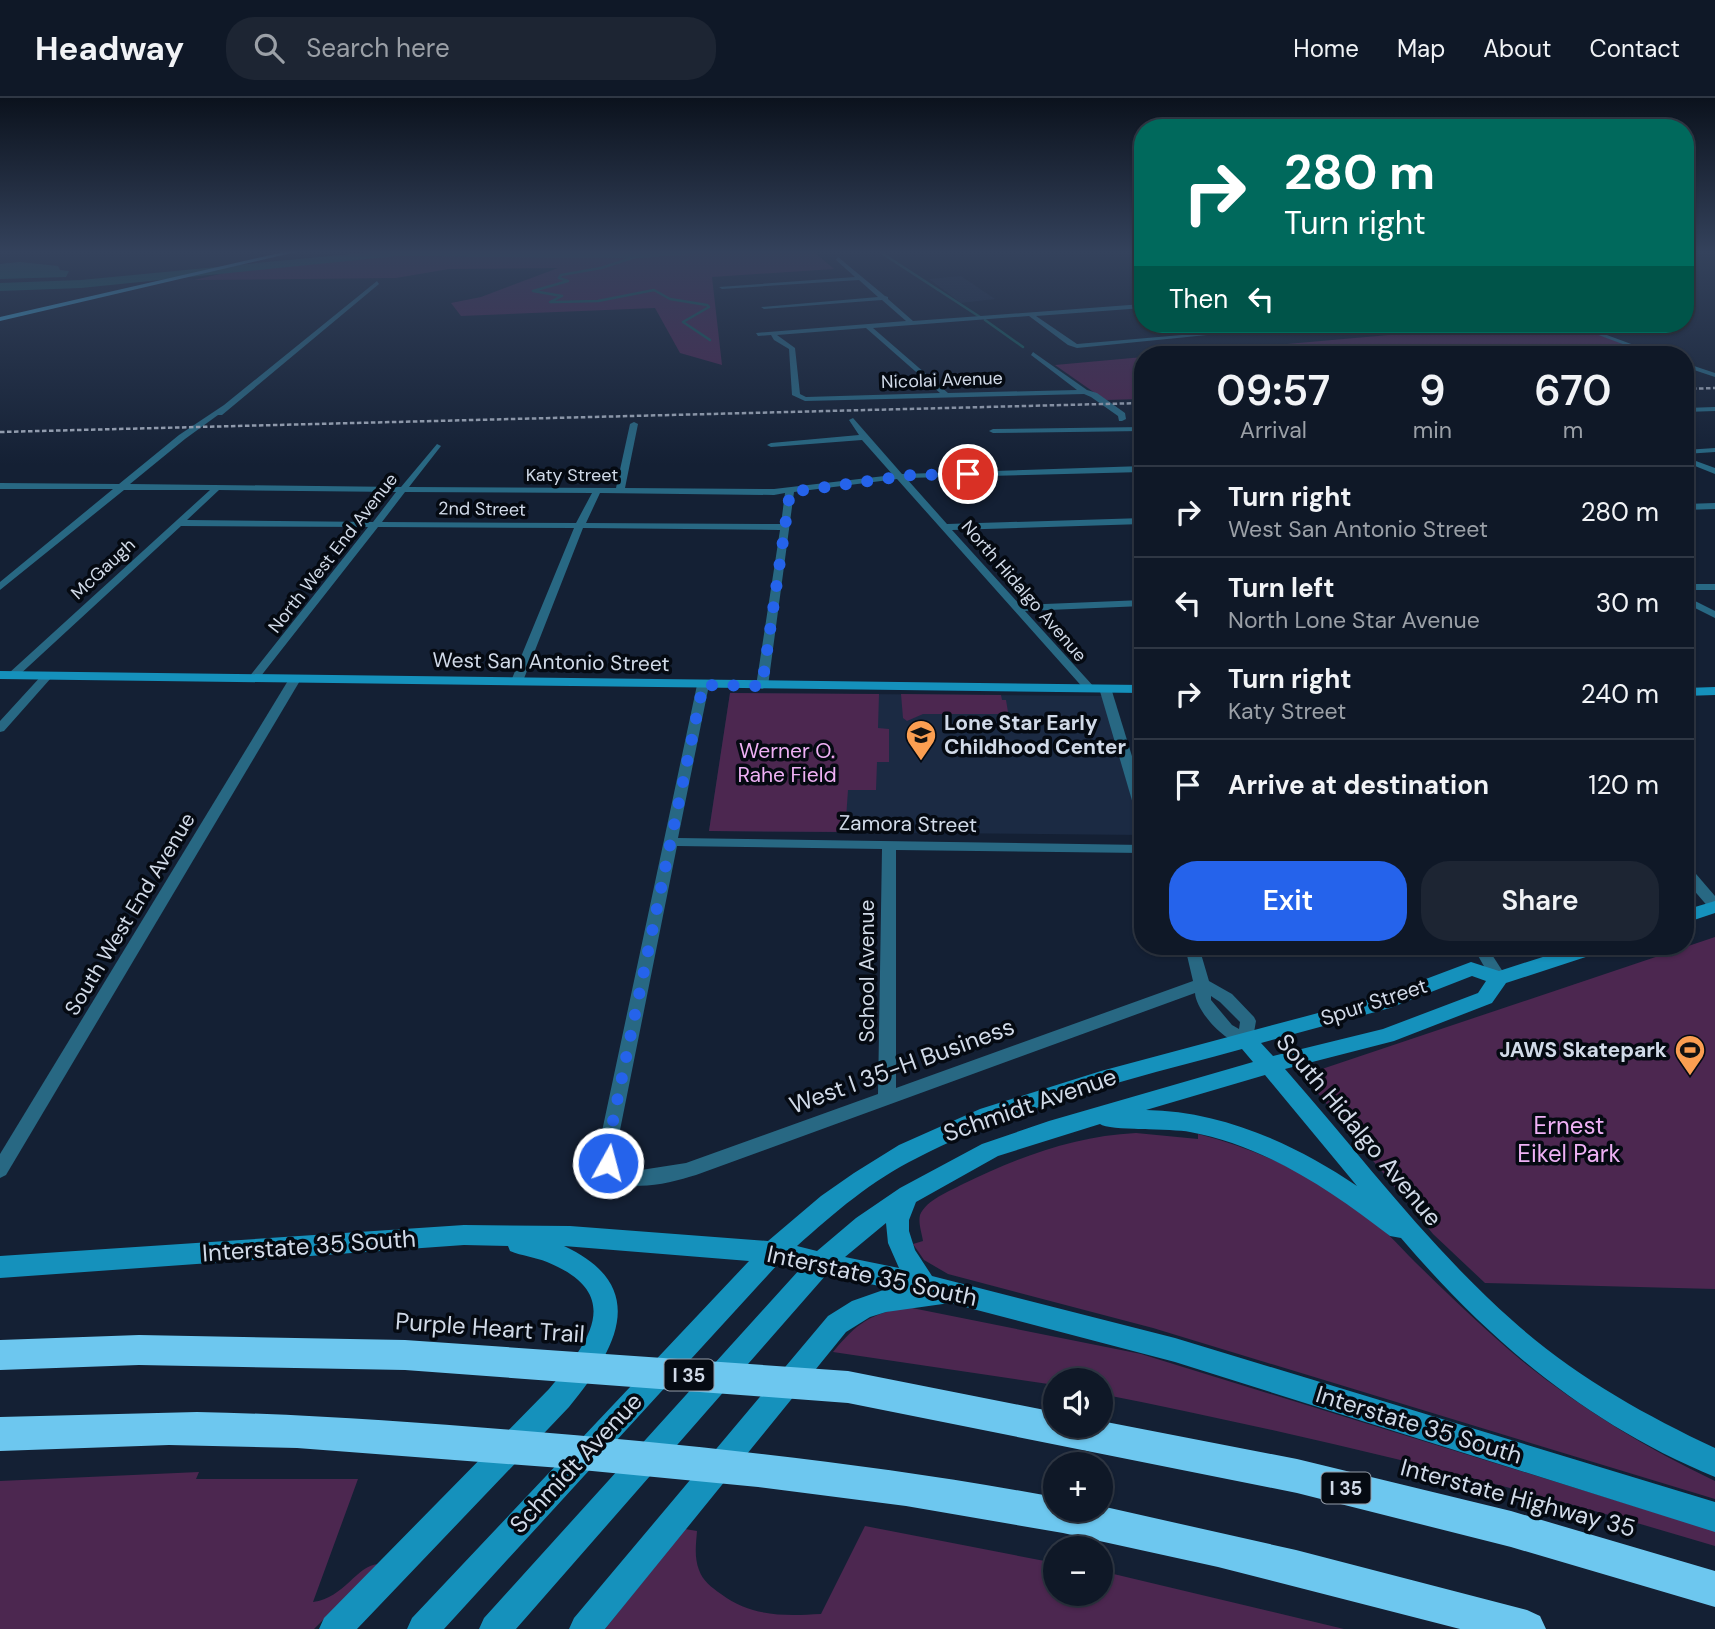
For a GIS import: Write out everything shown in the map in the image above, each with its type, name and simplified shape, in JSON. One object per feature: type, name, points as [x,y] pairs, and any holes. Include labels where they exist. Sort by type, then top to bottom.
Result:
[{"type":"highway","name":"Purple Heart Trail","points":[[0,1355],[139,1350],[405,1355],[848,1387],[972,1410]]},
{"type":"highway","name":"Interstate Highway 35","points":[[972,1410],[1392,1498],[1511,1529],[1715,1589]]},
{"type":"highway","points":[[0,1434],[223,1429],[367,1435],[598,1453],[907,1489],[1100,1523],[1427,1601],[1527,1629]]},
{"type":"main road","name":"West San Antonio Street","points":[[6,675],[1134,689]]},
{"type":"main road","points":[[1694,692],[1715,691]]},
{"type":"main road","points":[[1694,914],[1715,907]]},
{"type":"main road","name":"Spur Street","points":[[1247,1040],[1383,1003],[1471,969],[1499,978],[1569,955]]},
{"type":"main road","name":"Spur Street","points":[[1270,1065],[1387,1036],[1485,998],[1499,978]]},
{"type":"main road","name":"South Hidalgo Avenue","points":[[1247,1040],[1431,1255]]},
{"type":"main road","name":"Schmidt Avenue","points":[[423,1629],[773,1252],[829,1203],[907,1152],[946,1133],[1028,1101],[1247,1040]]},
{"type":"main road","name":"Schmidt Avenue","points":[[495,1629],[822,1262],[864,1225],[908,1195],[990,1150],[1270,1065]]},
{"type":"main road","points":[[1049,1130],[1142,1118],[1189,1122],[1266,1144],[1355,1194],[1431,1255],[1504,1330],[1534,1355],[1600,1401],[1715,1463]]},
{"type":"main road","points":[[908,1195],[897,1213],[897,1235],[906,1259],[924,1285]]},
{"type":"main road","points":[[335,1629],[559,1398],[602,1337],[606,1323],[604,1304],[596,1283],[585,1269],[564,1256],[535,1246],[464,1235]]},
{"type":"main road","name":"Interstate 35 South","points":[[0,1267],[464,1235],[570,1236],[773,1252],[924,1285],[1175,1350],[1715,1517]]},
{"type":"main road","points":[[585,1629],[837,1324],[858,1310],[885,1299],[962,1295]]},
{"type":"street","points":[[0,587],[182,440],[188,438],[327,322]]},
{"type":"street","points":[[758,334],[920,322]]},
{"type":"street","points":[[1041,322],[1070,344],[1079,346],[1214,333]]},
{"type":"street","points":[[867,326],[946,395]]},
{"type":"street","name":"Nicolai Avenue","points":[[773,333],[776,339],[792,348],[796,395],[801,398],[813,400],[1084,392]]},
{"type":"street","points":[[1597,333],[1633,346]]},
{"type":"street","points":[[1033,354],[1134,426]]},
{"type":"street","points":[[1694,368],[1713,375]]},
{"type":"street","points":[[1694,410],[1715,409]]},
{"type":"street","name":"North Hidalgo Avenue","points":[[853,420],[864,437],[1089,688]]},
{"type":"street","points":[[620,491],[634,424]]},
{"type":"street","points":[[993,431],[1134,430]]},
{"type":"street","points":[[771,445],[864,437]]},
{"type":"street","name":"North West End Avenue","points":[[253,679],[437,446]]},
{"type":"street","points":[[1694,451],[1715,450]]},
{"type":"street","points":[[1694,463],[1715,471]]},
{"type":"street","name":"Katy Street","points":[[0,486],[790,492],[901,477],[1134,469]]},
{"type":"street","name":"McGaugh","points":[[6,675],[216,489]]},
{"type":"street","points":[[517,681],[580,525],[597,491]]},
{"type":"street","points":[[762,686],[790,492]]},
{"type":"street","points":[[1694,507],[1715,506]]},
{"type":"street","points":[[947,527],[1134,521]]},
{"type":"street","name":"2nd Street","points":[[179,523],[785,527]]},
{"type":"street","points":[[1694,587],[1715,586]]},
{"type":"street","points":[[1016,608],[1134,603]]},
{"type":"street","points":[[1694,604],[1715,615]]},
{"type":"street","points":[[0,728],[47,676]]},
{"type":"street","name":"South West End Avenue","points":[[0,1170],[295,679]]},
{"type":"street","points":[[672,842],[703,685]]},
{"type":"street","points":[[1105,688],[1134,784]]},
{"type":"street","name":"Zamora Street","points":[[672,842],[1134,849]]},
{"type":"street","name":"West I 35-H Business","points":[[672,842],[607,1150],[608,1163],[616,1173],[634,1178],[678,1172],[1202,984]]},
{"type":"street","name":"School Avenue","points":[[887,1097],[889,845]]},
{"type":"street","points":[[1694,881],[1715,907]]},
{"type":"street","name":"South Hidalgo Avenue","points":[[1194,955],[1202,984],[1203,1001],[1226,1029],[1247,1040]]},
{"type":"street","points":[[1484,955],[1499,978]]},
{"type":"shaded area","name":"Lone Star Early Childhood Center","points":[[730,693],[1104,696],[1134,803],[1134,835],[709,831]]},
{"type":"green space","points":[[663,322],[717,322],[722,365],[680,353]]},
{"type":"green space","points":[[1411,333],[1595,333],[1629,346],[1263,346]]},
{"type":"green space","points":[[1134,358],[1134,399],[1105,400],[1055,365]]},
{"type":"green space","name":"Werner O. Rahe Field","points":[[730,693],[879,694],[878,728],[889,729],[889,762],[877,762],[876,790],[848,790],[846,819],[851,819],[850,832],[709,831]]},
{"type":"green space","points":[[901,694],[1001,695],[1002,700],[1006,700],[1009,718],[996,720],[1003,714],[923,714],[907,721],[903,718]]},
{"type":"green space","name":"Ernest Eikel Park","points":[[1715,937],[1715,1289],[1485,1283],[1433,1234],[1307,1080],[1313,1072],[1661,955],[1694,955],[1694,944]]},
{"type":"green space","points":[[1136,1133],[1198,1139],[1198,1134],[1220,1140],[1263,1155],[1342,1198],[1375,1222],[1480,1324],[1543,1378],[1614,1426],[1715,1481],[1715,1499],[1153,1328],[948,1274],[924,1260],[913,1244],[923,1241],[919,1221],[927,1205],[963,1184],[1005,1165],[1069,1143]]},
{"type":"green space","points":[[907,1307],[1141,1354],[1715,1531],[1715,1546],[1410,1462],[1113,1396],[1113,1368],[1043,1368],[1043,1383],[833,1352],[857,1327],[883,1313]]},
{"type":"green space","points":[[199,1472],[196,1479],[358,1479],[313,1602],[334,1595],[363,1570],[379,1564],[314,1629],[0,1629],[0,1481]]},
{"type":"green space","points":[[865,1526],[1043,1561],[1043,1606],[1113,1606],[1113,1574],[1344,1629],[605,1629],[685,1529],[697,1531],[696,1560],[703,1577],[714,1589],[733,1602],[769,1613],[821,1614]]},
{"type":"waterway","points":[[684,322],[710,340]]},
{"type":"waterway","points":[[988,322],[1023,347]]},
{"type":"railway","points":[[1694,389],[1715,388]]},
{"type":"railway","points":[[0,432],[1134,403]]},
{"type":"place","name":"Lone Star Early Childhood Center","points":[[921,762]]},
{"type":"place","name":"JAWS Skatepark","points":[[1690,1077]]},
{"type":"route","points":[[608,1163],[607,1150],[703,685],[762,686],[790,492],[912,475],[968,474]]}]
